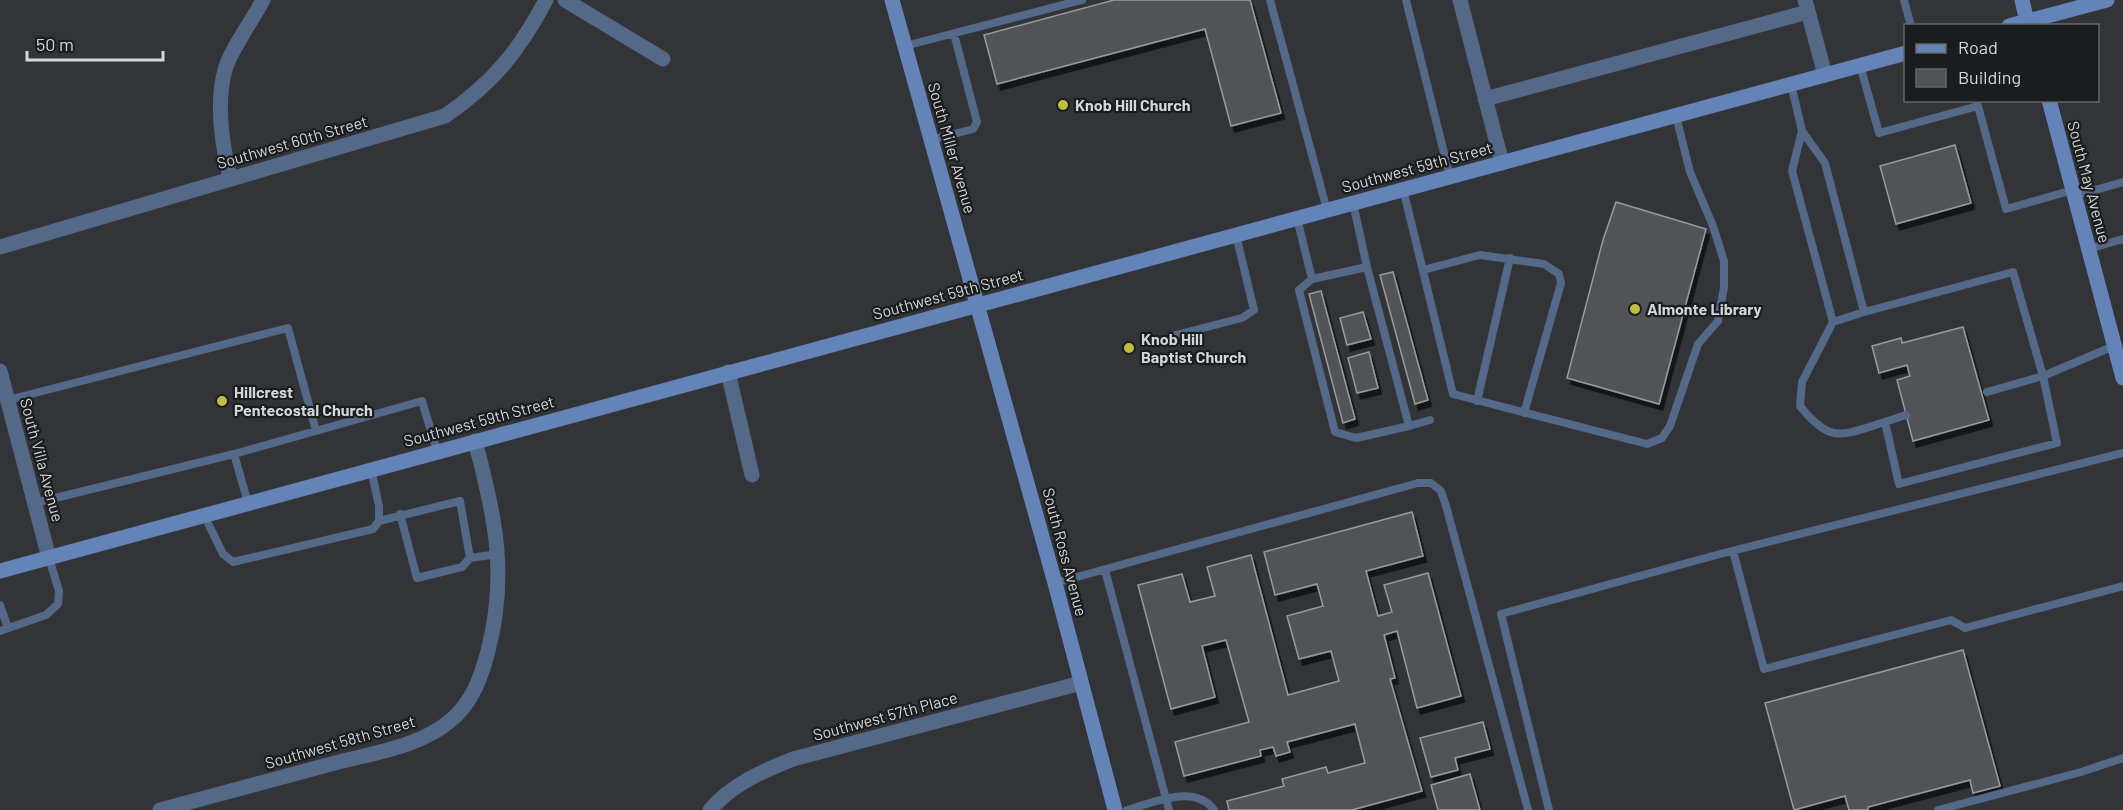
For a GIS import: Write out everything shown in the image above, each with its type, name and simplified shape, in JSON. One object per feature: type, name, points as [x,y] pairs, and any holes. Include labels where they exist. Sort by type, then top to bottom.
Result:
[{"type":"main road","name":"South Miller Avenue","points":[[892,0],[978,305]]},
{"type":"main road","points":[[2022,0],[2028,23],[2107,0]]},
{"type":"main road","name":"Southwest 59th Street","points":[[0,571],[1904,53]]},
{"type":"main road","name":"South May Avenue","points":[[2050,102],[2123,378]]},
{"type":"main road","name":"South Ross Avenue","points":[[978,305],[1115,810]]},
{"type":"street","points":[[230,177],[224,153],[222,122],[225,69],[263,0]]},
{"type":"street","name":"Southwest 60th Street","points":[[0,247],[230,177],[445,116],[477,94],[519,47],[546,0]]},
{"type":"street","points":[[564,0],[663,59]]},
{"type":"street","points":[[1460,0],[1502,163]]},
{"type":"street","points":[[1485,99],[1806,6],[1825,75]]},
{"type":"street","name":"South Villa Avenue","points":[[0,371],[49,558]]},
{"type":"street","points":[[728,372],[752,475]]},
{"type":"street","name":"Southwest 58th Street","points":[[159,810],[424,737],[451,720],[471,698],[484,667],[498,598],[499,554],[493,513],[475,441]]},
{"type":"street","name":"Southwest 57th Place","points":[[710,810],[736,787],[752,777],[793,759],[1081,682]]},
{"type":"lane","points":[[905,46],[1082,0]]},
{"type":"lane","points":[[1270,0],[1328,210]]},
{"type":"lane","points":[[1406,0],[1450,177]]},
{"type":"lane","points":[[1904,0],[1910,24]]},
{"type":"lane","points":[[931,140],[974,129],[977,122],[954,34]]},
{"type":"lane","points":[[1860,65],[1879,133],[1978,106],[2006,208],[2123,182]]},
{"type":"lane","points":[[1791,84],[1802,131],[1825,163],[1864,312]]},
{"type":"lane","points":[[1403,189],[1454,394],[1647,444],[1662,438],[1670,426],[1698,344],[1718,321],[1724,287],[1724,261],[1713,226],[1690,172],[1676,116]]},
{"type":"lane","points":[[1802,131],[1792,171],[1833,322],[1802,382],[1800,406],[1817,427],[1841,435],[1906,415]]},
{"type":"lane","points":[[1353,203],[1367,267],[1409,426]]},
{"type":"lane","points":[[1297,218],[1311,279]]},
{"type":"lane","points":[[1172,336],[1242,318],[1254,310],[1236,235]]},
{"type":"lane","points":[[2088,249],[2123,239]]},
{"type":"lane","points":[[1424,270],[1480,255],[1544,264],[1559,274],[1561,284],[1524,413]]},
{"type":"lane","points":[[1478,401],[1510,258]]},
{"type":"lane","points":[[1367,267],[1311,279],[1299,290],[1335,432],[1356,438],[1430,420]]},
{"type":"lane","points":[[1833,322],[2013,272],[2043,376],[2057,442],[1899,484],[1885,422]]},
{"type":"lane","points":[[8,400],[288,328],[316,431]]},
{"type":"lane","points":[[1987,393],[2043,376],[2114,346]]},
{"type":"lane","points":[[35,503],[234,453],[422,401],[437,451]]},
{"type":"lane","points":[[234,453],[248,503]]},
{"type":"lane","points":[[1549,810],[1501,614],[1733,550],[2123,453]]},
{"type":"lane","points":[[371,470],[379,506],[379,521]]},
{"type":"lane","points":[[1055,583],[1418,483],[1431,483],[1441,491],[1446,506],[1528,810]]},
{"type":"lane","points":[[204,515],[223,555],[233,562],[373,529],[379,521],[400,514],[460,501],[470,558]]},
{"type":"lane","points":[[400,514],[417,578],[462,567],[470,558],[499,554]]},
{"type":"lane","points":[[1733,550],[1764,669],[1951,620],[1965,628],[2123,586]]},
{"type":"lane","points":[[0,605],[4,630],[46,615],[58,604],[59,591],[49,558]]},
{"type":"lane","points":[[1105,570],[1169,810]]},
{"type":"lane","points":[[1938,810],[2081,772],[2123,758]]},
{"type":"lane","points":[[1126,810],[1189,796],[1202,799],[1214,810]]},
{"type":"building","points":[[1114,0],[1250,0],[1281,113],[1231,126],[1205,29],[997,84],[984,35]]},
{"type":"building","points":[[1955,145],[1971,203],[1896,224],[1880,166]]},
{"type":"building","name":"Almonte Library","points":[[1616,202],[1706,229],[1659,404],[1567,378],[1603,240]]},
{"type":"building","points":[[1393,272],[1428,400],[1415,404],[1380,275]]},
{"type":"building","points":[[1321,291],[1355,419],[1343,423],[1309,294]]},
{"type":"building","points":[[1363,312],[1371,339],[1347,345],[1340,318]]},
{"type":"building","points":[[1963,327],[1989,420],[1913,441],[1897,380],[1910,376],[1907,365],[1879,373],[1872,346],[1901,338],[1902,343]]},
{"type":"building","points":[[1369,352],[1378,388],[1357,393],[1348,358]]},
{"type":"building","points":[[1412,512],[1423,556],[1366,571],[1378,616],[1392,612],[1384,585],[1428,573],[1461,696],[1417,708],[1397,631],[1384,635],[1395,678],[1390,679],[1422,791],[1352,810],[1229,810],[1227,801],[1284,786],[1282,779],[1326,767],[1328,773],[1365,763],[1355,724],[1287,742],[1290,752],[1276,756],[1273,747],[1260,750],[1261,756],[1184,776],[1175,742],[1249,722],[1226,640],[1202,646],[1215,697],[1171,709],[1138,585],[1182,574],[1190,602],[1215,596],[1207,567],[1251,555],[1288,695],[1339,681],[1331,651],[1299,659],[1287,616],[1323,606],[1317,584],[1275,595],[1264,552]]},
{"type":"building","points":[[1963,650],[2000,786],[1973,793],[1970,780],[1868,807],[1868,810],[1849,810],[1845,796],[1794,810],[1765,703]]},
{"type":"building","points":[[1483,722],[1490,749],[1455,758],[1458,770],[1431,777],[1420,738]]},
{"type":"building","points":[[1470,774],[1480,810],[1438,810],[1431,785]]},
{"type":"place","name":"Knob Hill Church","points":[[1063,105]]},
{"type":"place","name":"Almonte Library","points":[[1635,309]]},
{"type":"place","name":"Knob Hill Baptist Church","points":[[1129,348]]},
{"type":"place","name":"Hillcrest Pentecostal Church","points":[[222,401]]}]
